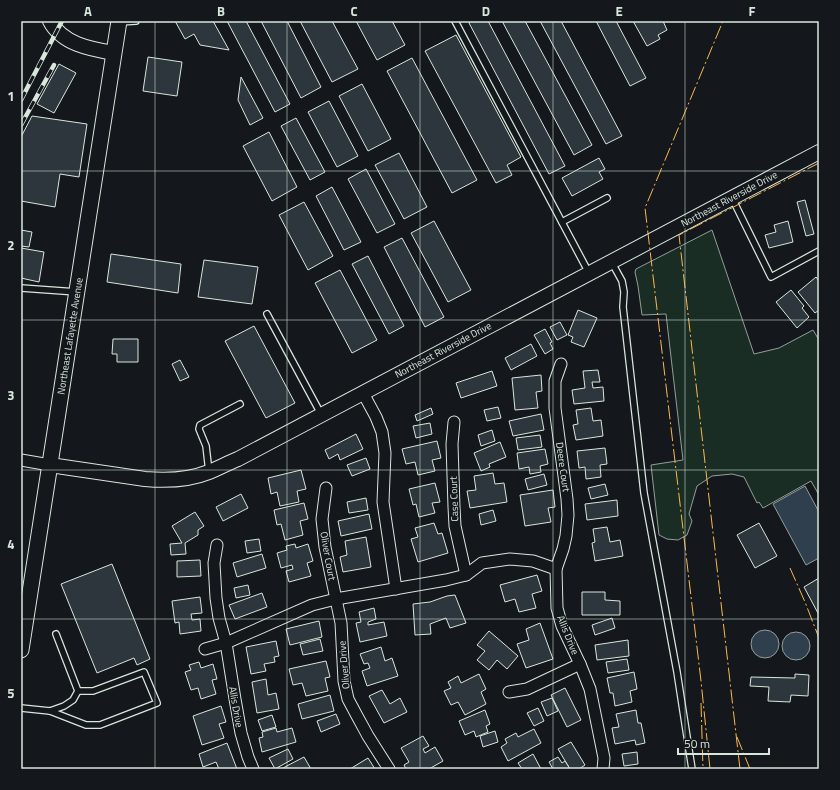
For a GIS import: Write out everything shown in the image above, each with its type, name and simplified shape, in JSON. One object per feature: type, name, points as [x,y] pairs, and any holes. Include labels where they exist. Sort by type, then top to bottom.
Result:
[{"type":"main road","name":"Northeast Lafayette Avenue","points":[[21,650],[24,605],[50,465],[119,21]]},
{"type":"street","points":[[50,21],[57,31],[70,41],[97,50],[114,53]]},
{"type":"street","name":"Northeast Riverside Drive","points":[[50,465],[161,480],[178,480],[209,472],[238,459],[322,415],[819,152]]},
{"type":"street","name":"Deere Court","points":[[556,569],[566,536],[568,515],[554,408],[555,381],[561,364]]},
{"type":"street","points":[[363,393],[382,432],[385,453],[384,502],[396,589]]},
{"type":"street","name":"Case Court","points":[[454,422],[452,444],[454,520],[466,575]]},
{"type":"street","points":[[21,460],[50,465]]},
{"type":"street","name":"Oliver Court","points":[[326,488],[322,519],[325,546],[336,599]]},
{"type":"street","name":"Allis Drive","points":[[217,545],[214,563],[219,618],[226,643],[241,733],[253,769]]},
{"type":"street","points":[[205,649],[226,643],[312,605],[336,599],[446,580],[466,575],[482,563],[510,559],[533,560],[556,569]]},
{"type":"street","name":"Allis Drive","points":[[556,569],[557,608],[562,626],[590,689],[604,758],[603,769]]},
{"type":"street","name":"Oliver Drive","points":[[336,599],[341,623],[344,681],[348,699],[368,736],[389,769]]},
{"type":"street","points":[[509,692],[528,689],[580,664]]},
{"type":"lane","points":[[119,21],[136,21]]},
{"type":"lane","points":[[455,21],[589,273]]},
{"type":"lane","points":[[732,197],[771,276],[819,252]]},
{"type":"lane","points":[[562,222],[607,198]]},
{"type":"lane","points":[[611,262],[622,281],[624,292],[624,313],[644,493],[677,672],[692,769]]},
{"type":"lane","points":[[21,288],[77,292]]},
{"type":"lane","points":[[267,314],[322,415]]},
{"type":"lane","points":[[209,472],[206,446],[199,426],[200,424],[240,404]]},
{"type":"lane","points":[[50,711],[64,706],[74,700],[78,691],[56,634]]},
{"type":"lane","points":[[21,708],[50,711],[86,725],[100,726],[158,703],[144,672],[93,691],[78,691]]},
{"type":"green space","points":[[712,230],[754,354],[779,348],[813,330],[819,340],[819,495],[811,481],[763,508],[759,502],[757,503],[744,477],[732,474],[712,476],[697,486],[689,514],[692,521],[687,535],[678,540],[667,539],[659,535],[651,465],[683,460],[666,314],[642,315],[635,272],[636,269]]},
{"type":"water","points":[[805,486],[819,512],[819,558],[806,565],[773,504]]},
{"type":"water","points":[[765,630],[775,634],[779,644],[775,654],[765,658],[755,654],[751,644],[755,634]]},
{"type":"water","points":[[796,632],[806,636],[810,646],[806,656],[796,660],[786,656],[782,646],[786,636]]},
{"type":"building","points":[[175,21],[213,21],[229,50],[200,45],[194,34],[185,39]]},
{"type":"building","points":[[227,21],[246,21],[290,104],[275,112]]},
{"type":"building","points":[[261,21],[287,21],[321,87],[301,98]]},
{"type":"building","points":[[300,21],[332,21],[358,69],[332,82]]},
{"type":"building","points":[[356,21],[392,21],[405,45],[377,60]]},
{"type":"building","points":[[471,21],[488,21],[565,166],[549,174],[469,23]]},
{"type":"building","points":[[502,21],[525,21],[592,145],[574,155]]},
{"type":"building","points":[[540,21],[561,21],[622,136],[606,144]]},
{"type":"building","points":[[596,21],[616,21],[646,78],[630,86]]},
{"type":"building","points":[[633,21],[663,21],[667,30],[658,35],[660,39],[647,46]]},
{"type":"building","points":[[456,35],[521,157],[507,165],[512,175],[496,183],[425,51]]},
{"type":"building","points":[[148,57],[182,62],[177,96],[143,91]]},
{"type":"building","points":[[412,58],[477,180],[452,193],[387,71]]},
{"type":"building","points":[[59,64],[76,73],[54,113],[37,104]]},
{"type":"building","points":[[241,77],[263,118],[250,125],[238,100]]},
{"type":"building","points":[[362,84],[391,139],[368,151],[339,96]]},
{"type":"building","points":[[329,101],[358,156],[337,167],[308,112]]},
{"type":"building","points":[[32,116],[87,124],[79,177],[60,174],[55,207],[21,201],[21,137]]},
{"type":"building","points":[[296,118],[325,172],[310,180],[281,126]]},
{"type":"building","points":[[269,132],[297,187],[272,201],[243,146]]},
{"type":"building","points":[[399,153],[427,207],[404,219],[375,165]]},
{"type":"building","points":[[599,158],[605,169],[599,172],[603,179],[572,196],[562,178]]},
{"type":"building","points":[[366,169],[395,224],[377,233],[348,179]]},
{"type":"building","points":[[332,187],[361,242],[344,250],[316,196]]},
{"type":"building","points":[[805,200],[814,234],[806,236],[797,202]]},
{"type":"building","points":[[304,202],[333,256],[308,270],[279,215]]},
{"type":"building","points":[[434,221],[471,290],[448,302],[411,233]]},
{"type":"building","points":[[788,221],[793,242],[769,248],[765,235],[776,232],[774,225]]},
{"type":"building","points":[[21,230],[32,232],[29,247],[21,246]]},
{"type":"building","points":[[402,238],[444,317],[425,327],[384,247]]},
{"type":"building","points":[[21,248],[44,252],[39,282],[21,278]]},
{"type":"building","points":[[111,254],[181,264],[178,293],[107,282]]},
{"type":"building","points":[[368,256],[404,326],[389,334],[352,264]]},
{"type":"building","points":[[204,260],[258,267],[252,304],[198,297]]},
{"type":"building","points":[[340,270],[377,340],[352,353],[315,283]]},
{"type":"building","points":[[816,277],[819,281],[819,310],[815,313],[798,292]]},
{"type":"building","points":[[791,290],[804,306],[802,308],[809,317],[797,328],[776,302]]},
{"type":"building","points":[[578,310],[597,318],[584,347],[571,342],[573,337],[568,335]]},
{"type":"building","points":[[560,322],[567,335],[557,340],[550,327]]},
{"type":"building","points":[[254,326],[295,403],[266,418],[225,341]]},
{"type":"building","points":[[545,329],[552,342],[550,343],[553,349],[545,354],[534,335]]},
{"type":"building","points":[[113,339],[138,339],[138,362],[117,362],[117,354],[112,354]]},
{"type":"building","points":[[531,344],[537,356],[511,370],[505,358]]},
{"type":"building","points":[[180,360],[189,377],[180,381],[172,364]]},
{"type":"building","points":[[598,370],[600,382],[592,382],[593,388],[603,387],[604,401],[574,404],[572,390],[585,388],[583,371]]},
{"type":"building","points":[[492,371],[497,386],[461,398],[456,383]]},
{"type":"building","points":[[541,375],[542,391],[536,392],[538,408],[515,410],[512,378]]},
{"type":"building","points":[[498,407],[501,418],[487,421],[484,410]]},
{"type":"building","points":[[431,408],[433,414],[417,421],[415,415]]},
{"type":"building","points":[[591,408],[593,421],[601,420],[603,436],[576,440],[573,425],[578,424],[576,410]]},
{"type":"building","points":[[541,414],[544,430],[513,436],[509,421]]},
{"type":"building","points":[[430,423],[432,434],[416,438],[413,426]]},
{"type":"building","points":[[492,430],[495,441],[481,446],[478,435]]},
{"type":"building","points":[[356,434],[363,449],[340,460],[338,454],[329,459],[325,450]]},
{"type":"building","points":[[540,435],[542,447],[518,450],[516,438]]},
{"type":"building","points":[[437,441],[441,458],[432,460],[435,471],[418,475],[415,462],[406,464],[402,449]]},
{"type":"building","points":[[500,442],[506,457],[489,464],[490,467],[481,471],[474,453]]},
{"type":"building","points":[[605,448],[607,464],[600,465],[601,477],[586,479],[585,467],[579,468],[577,451]]},
{"type":"building","points":[[545,449],[548,464],[540,466],[541,472],[530,474],[529,467],[519,469],[517,453]]},
{"type":"building","points":[[366,458],[370,469],[352,476],[347,465]]},
{"type":"building","points":[[301,470],[306,489],[297,491],[299,502],[280,506],[277,492],[271,494],[268,478]]},
{"type":"building","points":[[493,473],[495,484],[504,483],[507,502],[470,508],[467,491],[476,490],[474,476]]},
{"type":"building","points":[[544,474],[547,485],[528,490],[525,479]]},
{"type":"building","points":[[435,483],[440,502],[432,503],[435,513],[419,517],[416,504],[413,505],[409,489]]},
{"type":"building","points":[[605,484],[608,495],[591,499],[588,488]]},
{"type":"building","points":[[553,490],[555,507],[548,508],[551,522],[525,526],[520,495]]},
{"type":"building","points":[[241,494],[248,508],[223,521],[216,507]]},
{"type":"building","points":[[366,498],[368,510],[349,513],[347,502]]},
{"type":"building","points":[[617,500],[618,516],[587,520],[585,504]]},
{"type":"building","points":[[304,503],[308,519],[300,521],[303,535],[285,540],[281,524],[277,525],[274,510]]},
{"type":"building","points":[[493,510],[496,521],[481,525],[479,514]]},
{"type":"building","points":[[195,512],[204,526],[198,530],[198,535],[185,543],[186,554],[171,555],[170,544],[182,543],[172,526]]},
{"type":"building","points":[[369,514],[372,529],[341,536],[338,521]]},
{"type":"building","points":[[434,523],[438,534],[442,533],[448,553],[418,562],[411,539],[418,537],[415,528]]},
{"type":"building","points":[[759,523],[777,556],[755,568],[737,535]]},
{"type":"building","points":[[607,527],[610,542],[620,540],[623,556],[595,561],[592,543],[595,542],[593,529]]},
{"type":"building","points":[[366,537],[371,567],[343,572],[340,557],[347,555],[345,541]]},
{"type":"building","points":[[259,539],[261,551],[247,553],[245,541]]},
{"type":"building","points":[[295,544],[296,548],[308,544],[313,561],[307,563],[311,576],[289,582],[286,571],[293,569],[292,565],[281,568],[277,553],[287,550],[286,546]]},
{"type":"building","points":[[262,554],[266,568],[237,577],[233,563]]},
{"type":"building","points":[[200,560],[201,576],[177,577],[177,561]]},
{"type":"building","points":[[112,564],[150,659],[137,665],[134,658],[97,673],[61,584]]},
{"type":"building","points":[[537,575],[542,591],[532,594],[536,608],[519,612],[515,599],[505,602],[500,585]]},
{"type":"building","points":[[819,578],[819,615],[804,587]]},
{"type":"building","points":[[248,585],[250,595],[236,598],[234,588]]},
{"type":"building","points":[[582,592],[605,592],[605,600],[620,601],[620,615],[582,615]]},
{"type":"building","points":[[262,593],[267,607],[235,619],[229,605]]},
{"type":"building","points":[[455,595],[466,623],[450,628],[446,618],[430,624],[431,634],[415,635],[413,604],[430,602]]},
{"type":"building","points":[[200,597],[202,613],[191,614],[192,620],[200,619],[201,631],[180,634],[179,622],[175,623],[172,601]]},
{"type":"building","points":[[374,608],[376,619],[368,622],[368,625],[384,622],[387,636],[360,642],[356,623],[361,622],[359,612]]},
{"type":"building","points":[[612,618],[615,628],[595,635],[592,625]]},
{"type":"building","points":[[319,621],[322,637],[290,645],[286,629]]},
{"type":"building","points":[[540,623],[553,659],[526,668],[517,644],[529,640],[526,629]]},
{"type":"building","points":[[489,631],[518,656],[507,669],[497,660],[489,670],[477,660],[485,651],[477,645]]},
{"type":"building","points":[[320,639],[323,651],[303,655],[300,644]]},
{"type":"building","points":[[628,640],[629,656],[597,660],[595,645]]},
{"type":"building","points":[[276,641],[279,656],[274,657],[275,662],[264,664],[266,671],[251,674],[246,647]]},
{"type":"building","points":[[381,647],[385,661],[392,658],[398,676],[367,686],[362,671],[370,668],[368,663],[364,664],[360,654]]},
{"type":"building","points":[[627,659],[629,670],[608,673],[606,662]]},
{"type":"building","points":[[326,661],[330,677],[325,678],[328,691],[306,696],[302,683],[293,685],[289,669]]},
{"type":"building","points":[[199,662],[201,668],[213,664],[217,679],[212,680],[216,694],[201,699],[198,688],[191,690],[185,672],[191,670],[189,665]]},
{"type":"building","points":[[634,672],[637,689],[630,691],[632,702],[615,706],[613,693],[610,693],[607,678]]},
{"type":"building","points":[[479,674],[486,689],[481,692],[486,704],[465,715],[458,702],[451,705],[444,691],[451,688],[448,682],[458,676],[461,683]]},
{"type":"building","points":[[795,674],[809,675],[808,696],[791,695],[790,702],[768,701],[769,687],[750,686],[751,677],[795,678]]},
{"type":"building","points":[[266,679],[268,695],[276,693],[279,709],[257,713],[252,682]]},
{"type":"building","points":[[565,688],[581,720],[567,727],[551,695]]},
{"type":"building","points":[[382,690],[390,704],[400,698],[407,712],[384,723],[369,696]]},
{"type":"building","points":[[330,695],[334,711],[302,719],[298,704]]},
{"type":"building","points":[[552,698],[558,711],[547,716],[541,702]]},
{"type":"building","points":[[221,706],[226,722],[219,724],[224,738],[202,745],[193,716]]},
{"type":"building","points":[[538,708],[544,721],[534,726],[527,713]]},
{"type":"building","points":[[485,710],[490,724],[486,726],[488,732],[476,737],[474,731],[465,735],[459,721]]},
{"type":"building","points":[[636,710],[638,723],[641,723],[645,743],[636,745],[635,740],[615,744],[612,728],[619,727],[616,714]]},
{"type":"building","points":[[336,714],[340,724],[321,732],[317,721]]},
{"type":"building","points":[[272,715],[276,727],[262,731],[258,720]]},
{"type":"building","points":[[276,728],[277,732],[292,728],[296,742],[262,752],[259,738],[263,737],[262,732]]},
{"type":"building","points":[[534,729],[541,743],[508,761],[501,747],[507,743],[505,739],[516,733],[518,737]]},
{"type":"building","points":[[495,731],[498,742],[483,747],[480,736]]},
{"type":"building","points":[[423,736],[429,746],[423,749],[425,753],[435,747],[443,761],[429,769],[406,769],[404,765],[409,762],[401,748]]},
{"type":"building","points":[[571,742],[585,765],[579,769],[570,769],[558,749]]},
{"type":"building","points":[[227,743],[237,769],[219,769],[216,762],[203,767],[199,754]]},
{"type":"building","points":[[288,749],[293,759],[275,769],[269,758]]},
{"type":"building","points":[[637,752],[638,764],[624,766],[622,754]]},
{"type":"building","points":[[533,754],[541,769],[522,769],[518,763]]},
{"type":"building","points":[[304,757],[311,769],[281,769]]},
{"type":"building","points":[[558,757],[562,763],[565,761],[570,769],[553,769],[549,762]]},
{"type":"building","points":[[368,758],[375,769],[350,769]]},
{"type":"railway","points":[[21,100],[62,21]]},
{"type":"railway","points":[[21,125],[54,65]]},
{"type":"power","points":[[710,769],[645,208],[723,21]]},
{"type":"power","points":[[740,769],[679,235],[819,163]]},
{"type":"power","points":[[790,568],[819,638]]},
{"type":"power","points":[[701,703],[703,769]]},
{"type":"power","points":[[737,737],[750,769]]}]
